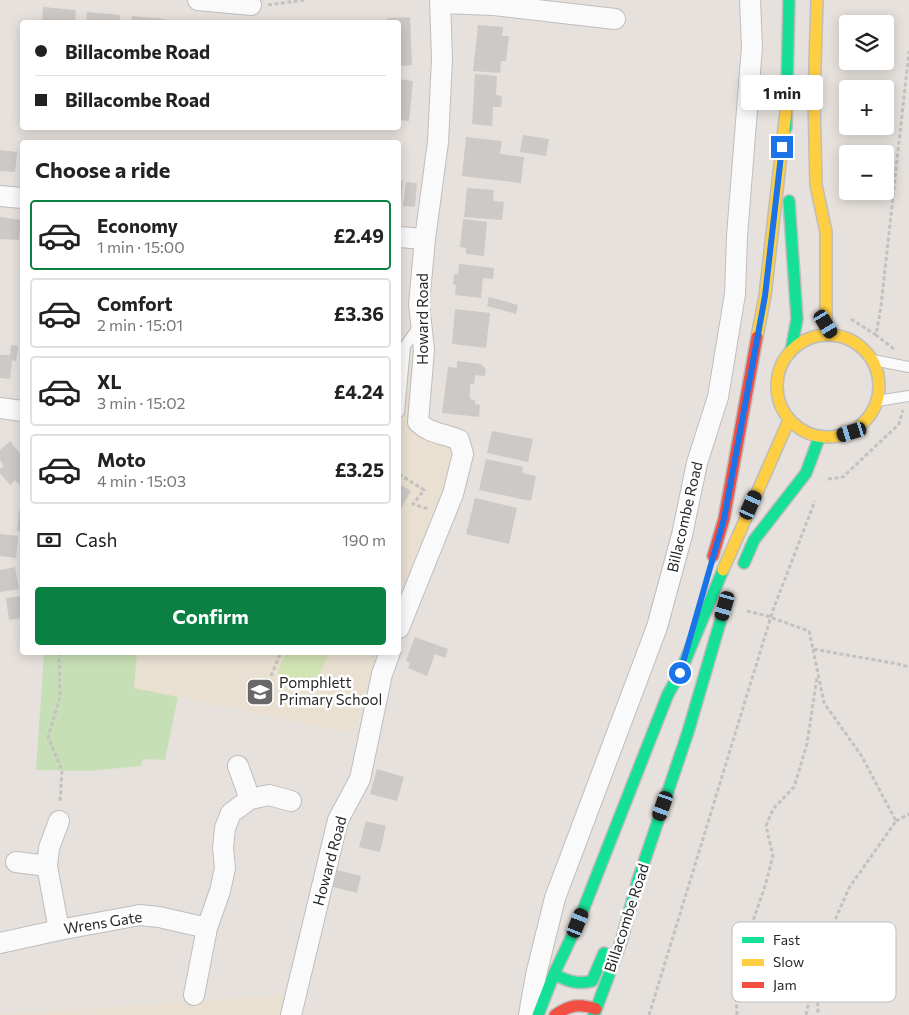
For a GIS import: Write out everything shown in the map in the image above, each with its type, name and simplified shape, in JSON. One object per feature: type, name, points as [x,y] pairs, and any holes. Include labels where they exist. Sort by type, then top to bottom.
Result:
[{"type":"main road","points":[[789,0],[786,111],[790,229],[796,319],[791,351]]},
{"type":"main road","points":[[817,0],[814,98],[816,185],[826,232],[826,324],[832,334]]},
{"type":"main road","points":[[680,673],[724,519],[765,296],[786,111]]},
{"type":"main road","points":[[832,334],[848,338],[862,347],[873,360],[879,376],[880,392],[875,408],[866,422],[852,432],[836,437],[819,438],[803,431],[790,420],[780,405],[777,388],[779,371],[791,351],[799,343],[815,336],[832,334]]},
{"type":"main road","points":[[538,1015],[554,974],[578,923],[668,694],[680,673],[737,537],[790,420]]},
{"type":"main road","points":[[739,573],[754,540],[806,473],[819,438]]},
{"type":"main road","name":"Billacombe Road","points":[[595,1012],[621,942],[638,880],[688,732],[725,606],[732,589]]},
{"type":"main road","points":[[554,974],[571,983],[583,984],[592,981],[609,939],[638,880]]},
{"type":"main road","points":[[555,1015],[574,1004],[582,1004],[595,1012]]},
{"type":"street","points":[[198,0],[251,6]]},
{"type":"street","name":"Billacombe Road","points":[[529,1015],[540,958],[555,898],[657,627],[682,535],[697,463],[718,397],[734,294],[752,47],[750,0]]},
{"type":"street","points":[[440,2],[494,5],[615,19]]},
{"type":"street","name":"Howard Road","points":[[401,623],[453,494],[463,454],[459,440],[449,435],[426,430],[418,422],[424,350],[420,304],[425,239],[438,142],[442,60],[440,2]]},
{"type":"street","points":[[0,196],[20,198]]},
{"type":"street","points":[[401,237],[425,239]]},
{"type":"street","points":[[0,408],[20,411]]},
{"type":"street","name":"Howard Road","points":[[291,1015],[338,820],[360,779],[382,674],[389,655]]},
{"type":"street","points":[[238,766],[250,799]]},
{"type":"street","points":[[194,995],[207,928],[220,891],[225,868],[223,848],[225,828],[231,814],[250,799],[269,795],[291,801]]},
{"type":"street","points":[[59,821],[49,848],[47,866],[60,930]]},
{"type":"street","points":[[16,862],[47,866]]},
{"type":"street","name":"Wrens Gate","points":[[0,943],[140,916],[158,917],[207,928]]},
{"type":"street","points":[[540,958],[554,974]]},
{"type":"lane","points":[[401,363],[405,346],[421,323]]},
{"type":"lane","points":[[873,360],[909,367]]},
{"type":"lane","points":[[877,401],[908,396]]},
{"type":"path","points":[[251,6],[304,0]]},
{"type":"path","points":[[897,351],[876,335],[881,306],[909,51]]},
{"type":"path","points":[[823,479],[843,477],[899,424],[908,396]]},
{"type":"path","points":[[401,475],[424,490],[413,504],[445,514]]},
{"type":"path","points":[[649,1015],[771,617],[816,497]]},
{"type":"path","points":[[725,606],[771,617],[809,631],[824,703],[861,755],[896,821]]},
{"type":"path","points":[[813,649],[898,664],[909,668]]},
{"type":"path","points":[[59,655],[60,697],[48,737],[62,770],[59,821]]},
{"type":"path","points":[[271,676],[280,655]]},
{"type":"path","points":[[753,922],[773,856],[766,826],[773,809],[794,787],[807,744],[818,674]]},
{"type":"path","points":[[834,922],[849,888],[896,821],[909,814]]},
{"type":"path","points":[[736,1002],[737,1015]]},
{"type":"path","points":[[806,1015],[809,1002]]},
{"type":"path","points":[[818,1002],[818,1015]]},
{"type":"shaded area","points":[[401,353],[419,355],[411,429],[415,433],[445,440],[455,457],[435,519],[401,596]]},
{"type":"shaded area","name":"Pomphlett Primary School","points":[[137,655],[375,655],[354,734],[134,688]]},
{"type":"shaded area","points":[[285,995],[280,1015],[0,1015]]},
{"type":"green space","points":[[44,655],[137,655],[134,688],[178,697],[165,760],[143,759],[141,766],[87,771],[36,770]]},
{"type":"green space","points":[[285,655],[328,655],[314,687],[277,673]]},
{"type":"building","points":[[43,7],[76,10],[75,20],[42,20]]},
{"type":"building","points":[[87,12],[120,15],[120,20],[86,20]]},
{"type":"building","points":[[132,16],[165,19],[165,20],[131,20]]},
{"type":"building","points":[[410,17],[412,65],[401,66],[401,20],[388,20],[387,18]]},
{"type":"building","points":[[478,25],[503,27],[502,36],[509,36],[506,61],[501,61],[500,73],[473,71]]},
{"type":"building","points":[[475,74],[497,76],[496,95],[502,96],[501,107],[493,107],[492,126],[472,124]]},
{"type":"building","points":[[401,79],[413,81],[409,121],[401,120]]},
{"type":"building","points":[[523,135],[549,139],[546,156],[520,152]]},
{"type":"building","points":[[466,137],[502,141],[500,154],[524,157],[521,183],[462,176]]},
{"type":"building","points":[[0,150],[17,152],[15,172],[0,171]]},
{"type":"building","points":[[401,180],[403,181],[401,206]]},
{"type":"building","points":[[406,182],[417,183],[415,207],[403,206]]},
{"type":"building","points":[[467,188],[494,190],[493,201],[504,202],[502,220],[464,217]]},
{"type":"building","points":[[0,217],[20,220],[19,240],[0,239]]},
{"type":"building","points":[[463,219],[487,222],[484,256],[466,254],[466,248],[460,247]]},
{"type":"building","points":[[459,264],[494,268],[493,279],[483,278],[481,298],[455,295],[454,274],[458,274]]},
{"type":"building","points":[[489,297],[518,305],[516,314],[487,306]]},
{"type":"building","points":[[455,309],[490,313],[486,348],[452,344]]},
{"type":"building","points":[[11,345],[18,346],[16,361],[12,360],[10,379],[0,378],[0,355],[10,355]]},
{"type":"building","points":[[457,361],[481,364],[486,369],[485,376],[475,375],[474,384],[470,384],[470,399],[475,400],[475,404],[480,405],[479,417],[442,413],[448,367],[457,368]]},
{"type":"building","points":[[492,431],[533,439],[528,462],[487,453]]},
{"type":"building","points":[[10,441],[20,454],[20,485],[15,480],[10,485],[0,473],[0,469],[4,466],[0,460],[0,450]]},
{"type":"building","points":[[486,459],[523,467],[522,473],[536,476],[531,501],[479,490]]},
{"type":"building","points":[[401,485],[411,491],[401,508]]},
{"type":"building","points":[[475,498],[517,508],[509,544],[466,534]]},
{"type":"building","points":[[19,510],[20,510],[20,532],[17,531]]},
{"type":"building","points":[[0,534],[18,536],[16,558],[0,556]]},
{"type":"building","points":[[15,567],[19,589],[0,592],[0,570]]},
{"type":"building","points":[[20,596],[20,618],[9,620],[6,598]]},
{"type":"building","points":[[415,637],[448,649],[445,658],[435,654],[427,676],[408,668],[410,663],[406,661]]},
{"type":"building","points":[[377,769],[404,777],[397,801],[370,794]]},
{"type":"building","points":[[366,821],[386,826],[380,852],[359,847]]},
{"type":"building","points":[[337,870],[361,876],[357,893],[333,887]]},
{"type":"traffic: fast","points":[[786,128],[789,0]]},
{"type":"traffic: fast","points":[[789,201],[797,319],[791,351]]},
{"type":"traffic: fast","points":[[744,563],[754,540],[806,473],[819,438]]},
{"type":"traffic: fast","points":[[538,1015],[554,974],[578,923],[668,694],[680,673],[723,570]]},
{"type":"traffic: fast","points":[[594,1015],[621,942],[638,880],[688,732],[726,602]]},
{"type":"traffic: fast","points":[[554,974],[573,982],[592,981],[604,953]]},
{"type":"traffic: slow","points":[[817,0],[814,98],[816,185],[826,232],[826,324],[832,334]]},
{"type":"traffic: slow","points":[[757,337],[765,296],[786,111]]},
{"type":"traffic: slow","points":[[828,335],[838,336],[857,343],[871,357],[878,376],[879,386],[878,396],[871,415],[857,429],[838,436],[828,437],[818,436],[799,429],[785,415],[778,396],[777,386],[778,376],[785,357],[799,343],[818,336],[828,335]]},
{"type":"traffic: slow","points":[[723,570],[789,420]]},
{"type":"traffic: jam","points":[[713,556],[724,519],[757,337]]},
{"type":"traffic: jam","points":[[555,1015],[575,1006],[596,1009]]},
{"type":"place","name":"Pomphlett Primary School","points":[[260,692]]},
{"type":"route","points":[[680,673],[724,519],[765,296],[782,147]]}]
